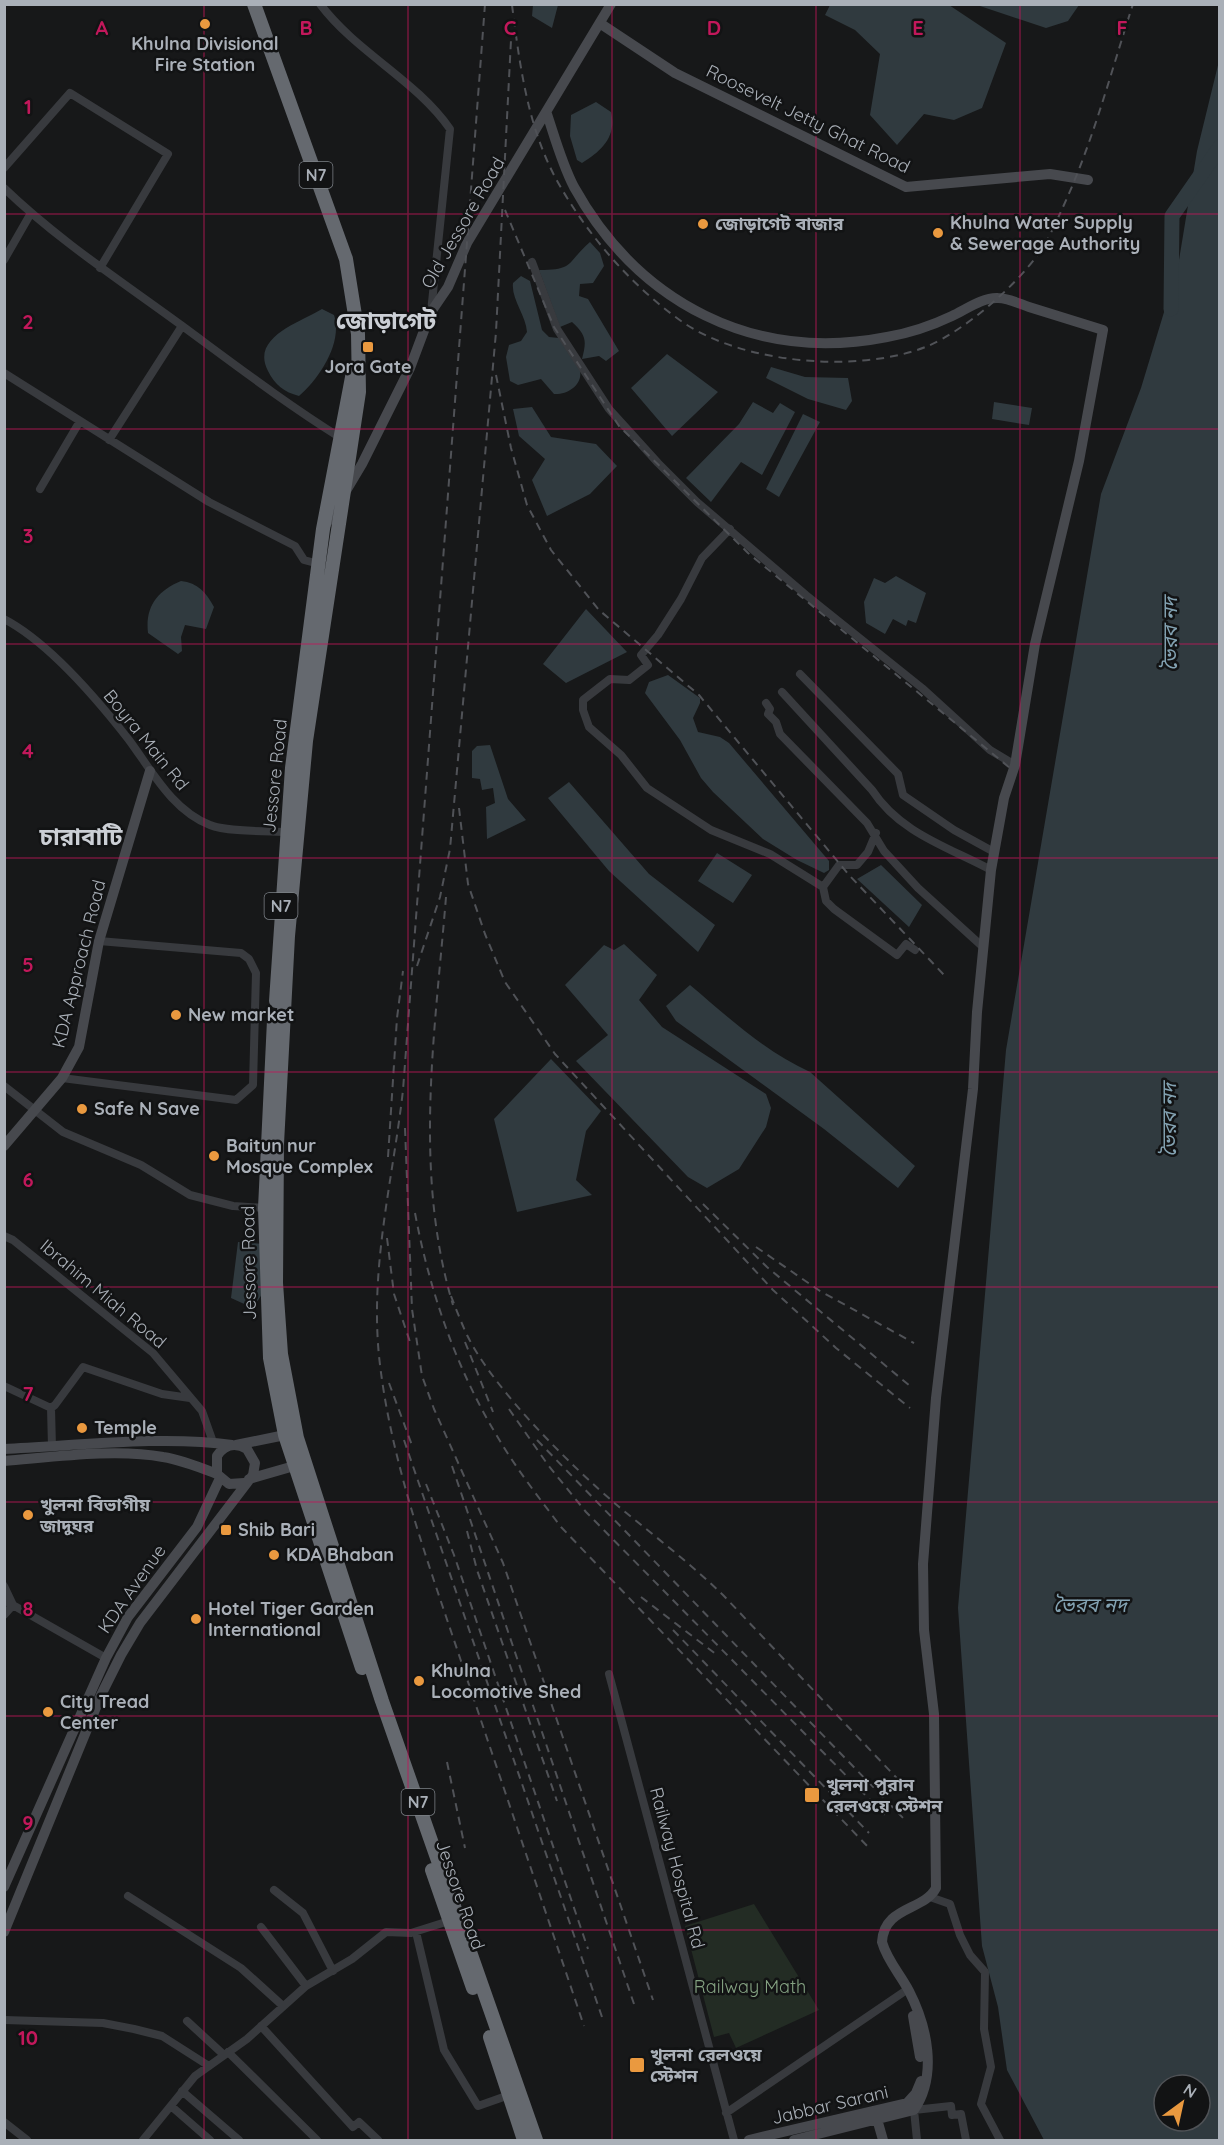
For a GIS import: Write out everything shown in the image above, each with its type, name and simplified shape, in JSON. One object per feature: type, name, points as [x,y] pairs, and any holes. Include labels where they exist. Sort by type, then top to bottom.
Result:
[{"type":"highway","name":"Jessore Road","points":[[254,4],[346,259],[355,305],[358,349],[359,392],[302,772],[288,936],[277,1144],[276,1283],[281,1354],[300,1464]]},
{"type":"highway","name":"Jessore Road","points":[[300,1464],[285,1435],[270,1358],[265,1208],[271,1089],[292,768],[323,529],[358,349]]},
{"type":"highway","name":"N7","points":[[300,1464],[382,1701],[453,1919],[536,2140]]},
{"type":"highway","name":"Jessore Road","points":[[453,1919],[508,2095],[525,2140]]},
{"type":"street","points":[[321,4],[372,57],[435,107],[450,129],[431,312]]},
{"type":"street","name":"Old Jessore Road","points":[[323,529],[341,501],[410,368],[431,312],[448,288],[467,243],[547,114],[611,4]]},
{"type":"street","name":"Roosevelt Jetty Ghat Road","points":[[601,24],[675,73],[906,187],[1050,174],[1088,180]]},
{"type":"street","points":[[4,168],[70,93],[168,154],[100,268]]},
{"type":"street","points":[[547,114],[573,185],[596,222],[624,258],[662,290],[697,313],[738,329],[781,341],[826,344],[869,341],[909,333],[998,297],[1103,330],[1079,461],[1035,644],[1015,765],[1004,798],[991,870],[973,1089],[944,1317],[923,1564],[924,1630],[934,1714],[936,1888],[930,1897],[913,1904],[895,1917],[883,1934],[884,1949],[908,1989],[726,2113]]},
{"type":"street","points":[[4,188],[31,213],[100,268],[182,326],[274,396],[340,438]]},
{"type":"street","points":[[4,260],[31,213]]},
{"type":"street","points":[[532,262],[557,329],[609,409],[697,502],[806,595],[922,688],[990,750],[1015,765]]},
{"type":"street","points":[[109,440],[182,326]]},
{"type":"street","points":[[4,373],[209,502],[295,546],[304,560],[319,564]]},
{"type":"street","points":[[40,489],[80,421]]},
{"type":"street","points":[[730,529],[702,558],[681,599],[658,635],[641,655],[648,665],[629,680],[610,679],[595,688],[583,700],[583,710],[589,727],[621,755],[647,788],[711,830],[770,854],[823,888],[826,901],[834,909],[897,955],[906,944],[915,950]]},
{"type":"street","name":"Boyra Main Rd","points":[[4,619],[35,641],[70,673],[129,741],[150,771],[183,807],[212,826],[287,832]]},
{"type":"street","points":[[800,674],[898,774],[903,795],[954,830],[994,852]]},
{"type":"street","points":[[782,693],[873,790],[879,802],[898,820],[927,840],[991,870]]},
{"type":"street","points":[[766,704],[770,709],[768,714],[776,722],[780,734],[876,834],[884,851],[918,888],[983,947]]},
{"type":"street","name":"KDA Approach Road","points":[[4,1146],[62,1078],[79,1047],[99,941],[150,771]]},
{"type":"street","points":[[823,888],[840,865],[857,865],[868,852],[876,834]]},
{"type":"street","points":[[62,1078],[236,1100],[253,1085],[256,973],[249,959],[241,953],[99,941]]},
{"type":"street","points":[[253,1085],[271,1089]]},
{"type":"street","points":[[4,1086],[63,1132],[141,1165],[190,1195],[233,1206],[265,1208]]},
{"type":"street","name":"Ibrahim Miah Road","points":[[4,1236],[13,1240],[153,1353],[202,1411],[213,1442]]},
{"type":"street","points":[[51,1408],[56,1405],[83,1368],[162,1394],[190,1398]]},
{"type":"street","points":[[4,1386],[51,1408]]},
{"type":"street","points":[[51,1408],[52,1447]]},
{"type":"street","points":[[218,1476],[217,1456],[225,1448],[285,1435]]},
{"type":"street","points":[[4,1449],[213,1442],[247,1449],[254,1458],[255,1469],[140,1623],[121,1655],[101,1695],[4,1932]]},
{"type":"street","points":[[4,1461],[73,1455],[152,1455],[184,1461],[218,1476],[229,1484],[247,1481],[300,1464]]},
{"type":"street","name":"KDA Avenue","points":[[4,1887],[106,1658],[128,1617],[197,1527],[218,1476]]},
{"type":"street","points":[[4,1586],[13,1605]]},
{"type":"street","points":[[4,1600],[106,1658]]},
{"type":"street","points":[[4,1615],[13,1605]]},
{"type":"street","name":"Railway Hospital Rd","points":[[609,1674],[734,2140]]},
{"type":"street","points":[[273,1890],[303,1913],[333,1971]]},
{"type":"street","points":[[128,1896],[241,1968],[283,2006]]},
{"type":"street","points":[[930,1897],[950,1904],[960,1935],[970,1955],[985,1972],[984,2029],[991,2067],[981,2104],[1000,2140]]},
{"type":"street","points":[[143,2140],[195,2076],[261,2026],[306,1986],[333,1971],[386,1932],[416,1932],[453,1919]]},
{"type":"street","points":[[261,1927],[306,1986]]},
{"type":"street","points":[[416,1932],[444,2049],[478,2106],[508,2095]]},
{"type":"street","name":"Jabbar Sarani","points":[[794,2140],[914,2110],[926,2086],[926,2053],[919,2012],[908,1989]]},
{"type":"street","name":"Jabbar Sarani","points":[[749,2140],[907,2103],[920,2084],[921,2070],[908,1989]]},
{"type":"street","points":[[4,2020],[103,2023],[134,2029],[162,2036],[209,2066]]},
{"type":"street","points":[[187,2022],[226,2054],[317,2140]]},
{"type":"street","points":[[261,2026],[353,2127],[359,2122],[378,2140]]},
{"type":"street","points":[[182,2091],[239,2140]]},
{"type":"street","points":[[171,2106],[210,2140]]},
{"type":"street","points":[[917,2140],[914,2110],[951,2106],[952,2115],[961,2114],[966,2140]]},
{"type":"street","points":[[877,2119],[883,2140]]},
{"type":"street","points":[[4,2122],[27,2140]]},
{"type":"green space","name":"Railway Math","points":[[754,1904],[819,2010],[736,2048],[729,2033],[714,2037],[685,1926]]},
{"type":"water","points":[[1079,4],[1068,21],[1046,28],[977,5]]},
{"type":"water","points":[[533,5],[558,5],[552,28],[532,16]]},
{"type":"water","points":[[830,5],[949,5],[1006,43],[982,108],[954,120],[924,114],[897,145],[870,115],[880,54],[855,30],[825,15]]},
{"type":"water","name":"ভৈরব নদ","points":[[1219,61],[1219,2140],[1044,2140],[1007,2070],[998,2007],[982,1946],[958,1608],[1006,1050],[1101,494],[1141,388],[1178,266],[1197,151]]},
{"type":"water","points":[[596,102],[611,112],[612,128],[602,148],[582,163],[577,160],[570,136],[571,115]]},
{"type":"water","points":[[590,242],[600,253],[604,266],[593,283],[580,284],[579,296],[588,299],[619,351],[606,361],[599,356],[582,359],[585,347],[583,334],[572,322],[560,327],[539,270],[565,267]]},
{"type":"water","points":[[521,276],[530,281],[542,330],[549,337],[559,338],[580,370],[577,384],[564,393],[554,394],[541,379],[518,385],[510,381],[506,357],[509,345],[521,341],[527,332],[513,289],[513,283]]},
{"type":"water","points":[[322,309],[334,315],[335,337],[322,370],[299,396],[284,390],[274,380],[264,359],[266,349],[280,332]]},
{"type":"water","points":[[667,354],[718,392],[672,436],[631,388]]},
{"type":"water","points":[[771,367],[805,377],[848,378],[852,401],[846,410],[808,399],[766,378]]},
{"type":"water","points":[[753,402],[773,413],[780,403],[795,412],[762,475],[741,462],[711,502],[686,478],[739,424]]},
{"type":"water","points":[[994,402],[1032,408],[1029,425],[992,419]]},
{"type":"water","points":[[532,407],[551,437],[596,444],[617,466],[590,494],[547,516],[532,480],[545,459],[519,436],[513,409]]},
{"type":"water","points":[[803,414],[820,422],[779,497],[766,489]]},
{"type":"water","points":[[896,576],[926,593],[916,623],[908,620],[906,626],[893,619],[885,634],[866,623],[864,602],[874,578],[885,583]]},
{"type":"water","points":[[181,581],[201,589],[214,607],[206,629],[185,625],[181,637],[182,651],[178,654],[148,633],[148,624],[154,601],[165,590]]},
{"type":"water","points":[[586,609],[627,652],[566,683],[543,664]]},
{"type":"water","points":[[668,675],[700,698],[693,718],[698,732],[720,737],[729,743],[829,861],[829,870],[824,873],[763,839],[701,778],[680,740],[645,693],[649,682]]},
{"type":"water","points":[[490,745],[508,799],[526,820],[487,839],[486,807],[495,803],[493,788],[482,790],[480,779],[472,778],[472,751],[477,746]]},
{"type":"water","points":[[569,782],[649,874],[715,925],[698,952],[609,871],[548,798]]},
{"type":"water","points":[[717,853],[752,875],[733,903],[698,881]]},
{"type":"water","points":[[881,865],[922,905],[909,927],[857,879]]},
{"type":"water","points":[[624,944],[657,975],[639,1000],[662,1027],[766,1094],[771,1108],[766,1127],[739,1169],[707,1188],[688,1177],[576,1061],[608,1035],[565,985],[604,945],[614,950]]},
{"type":"water","points":[[690,985],[762,1044],[810,1072],[915,1166],[898,1188],[824,1129],[676,1021],[666,1006]]},
{"type":"water","points":[[551,1059],[601,1111],[586,1131],[576,1180],[592,1195],[517,1212],[494,1119]]},
{"type":"water","points":[[238,1242],[265,1244],[266,1288],[253,1308],[231,1298]]},
{"type":"waterway","name":"ভৈরব নদ","points":[[1171,309],[1172,216],[1220,147]]},
{"type":"railway","points":[[485,4],[403,1090],[380,1255],[377,1322],[384,1395],[412,1510],[584,2026]]},
{"type":"railway","points":[[512,5],[522,75],[540,143],[560,186],[585,224],[613,260],[663,307],[706,336],[768,355],[836,362],[900,355],[928,346],[973,319],[1017,280],[1029,266],[1049,236],[1074,182],[1093,132],[1133,4]]},
{"type":"railway","points":[[417,966],[440,897],[450,849],[496,332],[511,40]]},
{"type":"railway","points":[[505,210],[554,327],[619,426],[748,553],[1010,768]]},
{"type":"railway","points":[[496,375],[511,448],[527,505],[551,550],[599,610],[699,695],[849,875],[946,977]]},
{"type":"railway","points":[[459,808],[468,884],[485,934],[505,982],[555,1054],[773,1290],[836,1348],[910,1408]]},
{"type":"railway","points":[[446,897],[433,1051],[430,1153],[433,1204],[441,1255],[453,1305]]},
{"type":"railway","points":[[388,1157],[397,1018],[403,971]]},
{"type":"railway","points":[[405,1128],[412,1309],[422,1376],[434,1409],[503,1563],[653,2000]]},
{"type":"railway","points":[[703,1204],[767,1267],[910,1386]]},
{"type":"railway","points":[[415,1213],[437,1302],[458,1359],[485,1414],[522,1474],[561,1527],[870,1849]]},
{"type":"railway","points":[[387,1238],[394,1294],[410,1342]]},
{"type":"railway","points":[[756,1247],[820,1291],[914,1343]]},
{"type":"railway","points":[[451,1296],[467,1335],[479,1356],[495,1379],[535,1426],[599,1489],[685,1560],[723,1595],[909,1791]]},
{"type":"railway","points":[[465,1342],[493,1412]]},
{"type":"railway","points":[[389,1383],[413,1448]]},
{"type":"railway","points":[[509,1409],[548,1465],[586,1512],[887,1817]]},
{"type":"railway","points":[[404,1440],[602,2017]]},
{"type":"railway","points":[[537,1440],[907,1822]]},
{"type":"railway","points":[[452,1466],[635,2007]]},
{"type":"railway","points":[[426,1484],[454,1555],[588,1949]]},
{"type":"railway","points":[[467,1531],[477,1570],[557,1801]]},
{"type":"railway","points":[[641,1597],[717,1655]]},
{"type":"railway","points":[[673,1630],[869,1833]]},
{"type":"railway","points":[[447,1762],[465,1848]]},
{"type":"place","name":"Khulna Divisional Fire Station","points":[[205,24]]},
{"type":"place","name":"জোড়াগেট বাজার","points":[[703,224]]},
{"type":"place","name":"Khulna Water Supply & Sewerage Authority","points":[[938,233]]},
{"type":"place","name":"Jora Gate","points":[[368,347]]},
{"type":"place","name":"New market","points":[[176,1015]]},
{"type":"place","name":"Safe N Save","points":[[82,1109]]},
{"type":"place","name":"Baitun nur Mosque Complex","points":[[214,1156]]},
{"type":"place","name":"Temple","points":[[82,1428]]},
{"type":"place","name":"খুলনা বিভাগীয় জাদুঘর","points":[[28,1515]]},
{"type":"place","name":"Shib Bari","points":[[226,1530]]},
{"type":"place","name":"KDA Bhaban","points":[[274,1555]]},
{"type":"place","name":"Hotel Tiger Garden International","points":[[196,1619]]},
{"type":"place","name":"Khulna Locomotive Shed","points":[[419,1681]]},
{"type":"place","name":"City Tread Center","points":[[48,1712]]},
{"type":"place","name":"খুলনা পুরান রেলওয়ে স্টেশন","points":[[812,1795]]},
{"type":"place","name":"খুলনা রেলওয়ে স্টেশন","points":[[637,2065]]},
{"type":"district","name":"জোড়াগেট","points":[[386,321]]},
{"type":"district","name":"চারাবাটি","points":[[81,837]]}]
